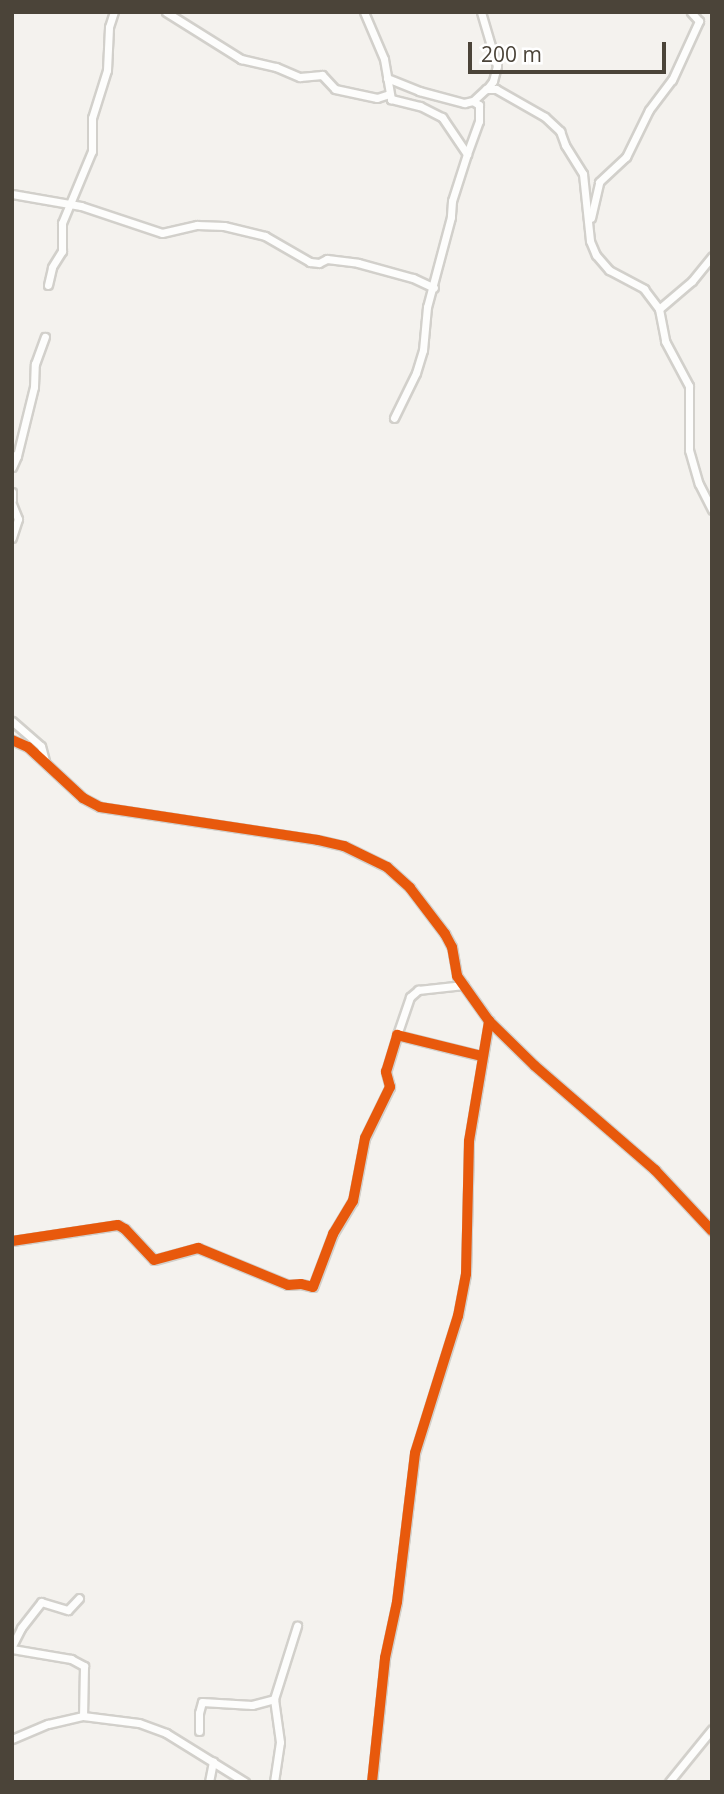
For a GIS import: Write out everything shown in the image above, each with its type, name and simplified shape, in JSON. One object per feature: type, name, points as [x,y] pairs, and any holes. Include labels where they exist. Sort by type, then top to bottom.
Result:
[{"type":"street","points":[[48,285],[52,267],[62,251],[60,233],[92,150],[92,118],[107,70],[109,27],[114,12]]},
{"type":"street","points":[[166,12],[241,60],[276,67],[300,77],[322,75],[335,89],[377,98],[389,94]]},
{"type":"street","points":[[364,12],[384,59],[391,99],[401,104],[420,106],[442,117],[467,154]]},
{"type":"street","points":[[387,78],[419,91],[464,103],[473,101],[494,81],[497,66],[481,12]]},
{"type":"street","points":[[589,224],[600,182],[626,157],[649,110],[672,80],[699,21],[691,12]]},
{"type":"street","points":[[486,89],[503,92],[545,117],[560,131],[565,145],[583,174],[596,255],[609,270],[644,289],[659,309],[665,341],[689,386],[689,450],[699,484],[712,510]]},
{"type":"street","points":[[394,418],[416,373],[452,201],[479,121],[479,105],[473,101]]},
{"type":"street","points":[[12,194],[81,206],[162,233],[197,225],[224,226],[265,236],[310,262],[319,263],[327,259],[358,263],[413,278],[434,288]]},
{"type":"street","points":[[659,309],[692,281],[712,256]]},
{"type":"street","points":[[12,467],[34,387],[35,363],[45,337]]},
{"type":"street","points":[[12,492],[12,502],[18,519],[12,538]]},
{"type":"street","points":[[12,721],[41,746],[45,761]]},
{"type":"street","points":[[12,740],[28,747],[83,798],[100,807],[318,840],[367,856],[387,867],[410,888],[428,910],[452,947],[457,976],[489,1021],[535,1066],[655,1170],[712,1231]]},
{"type":"street","points":[[12,1241],[118,1225],[154,1260],[198,1248],[288,1286],[301,1284],[313,1287],[333,1234],[353,1201],[365,1138],[390,1087],[386,1072],[410,997],[418,990],[464,985]]},
{"type":"street","points":[[372,1782],[385,1658],[397,1602],[415,1453],[458,1316],[467,1274],[469,1141],[489,1021]]},
{"type":"street","points":[[397,1035],[482,1056]]},
{"type":"street","points":[[79,1598],[68,1610],[41,1602],[21,1628],[12,1648],[61,1657],[84,1666],[83,1716]]},
{"type":"street","points":[[274,1782],[280,1742],[274,1699],[297,1626]]},
{"type":"street","points":[[199,1731],[202,1702],[252,1705],[274,1699]]},
{"type":"street","points":[[12,1739],[48,1724],[83,1716],[139,1723],[166,1733],[245,1782]]},
{"type":"street","points":[[669,1782],[712,1729]]},
{"type":"street","points":[[209,1782],[213,1761]]},
{"type":"cycle path","points":[[12,740],[28,747],[83,798],[100,807],[318,840],[344,846],[387,867],[410,888],[445,934],[452,947],[457,976],[489,1021],[535,1066],[655,1170],[712,1231]]},
{"type":"cycle path","points":[[372,1782],[385,1658],[397,1602],[415,1453],[458,1316],[466,1274],[469,1141],[489,1021]]},
{"type":"cycle path","points":[[12,1241],[118,1225],[154,1260],[198,1248],[288,1285],[313,1287],[333,1234],[353,1201],[365,1138],[390,1087],[386,1072],[397,1035],[482,1056]]}]
